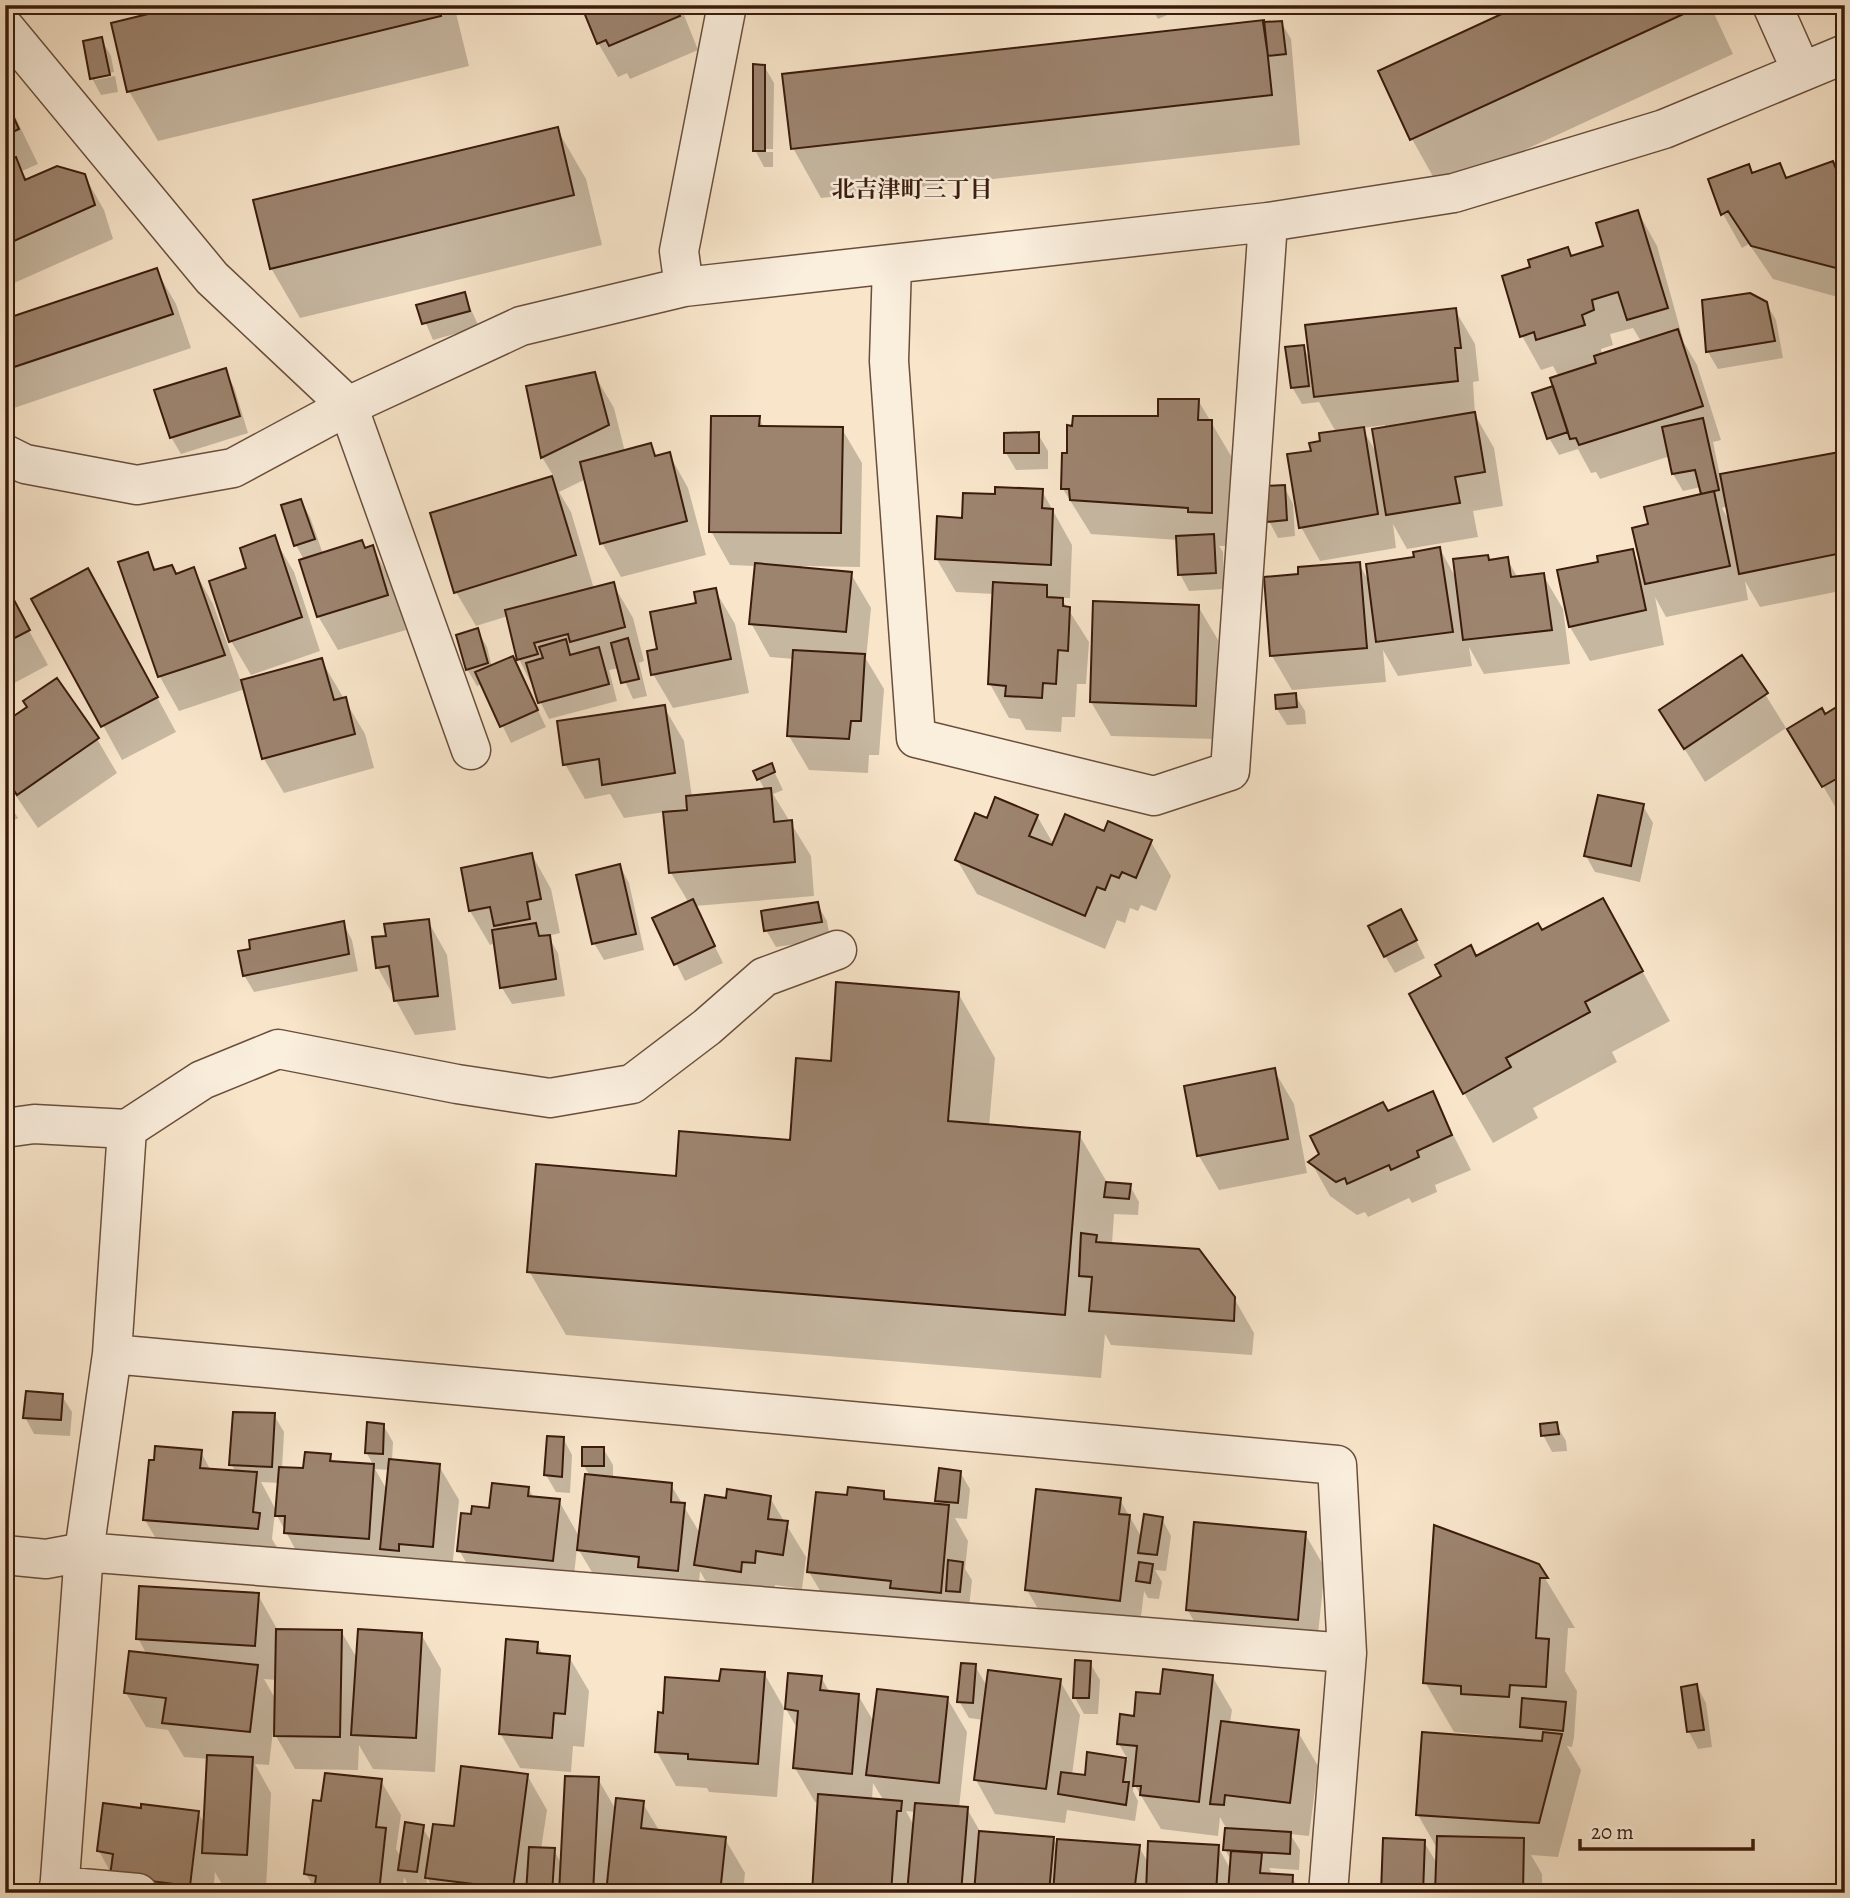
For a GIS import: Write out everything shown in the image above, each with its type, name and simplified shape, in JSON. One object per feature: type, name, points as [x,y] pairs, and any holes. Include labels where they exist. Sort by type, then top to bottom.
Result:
[{"type":"street","points":[[684,287],[679,251],[727,5]]},
{"type":"street","points":[[1772,5],[1801,70]]},
{"type":"street","points":[[5,28],[212,278],[348,406],[471,750]]},
{"type":"street","points":[[5,454],[25,464],[137,485],[233,468],[348,406],[521,326],[684,287],[1268,222],[1454,193],[1664,129],[1845,54]]},
{"type":"street","points":[[892,264],[889,361],[916,738],[1154,796],[1230,771],[1268,222]]},
{"type":"street","points":[[5,1128],[34,1124],[127,1129],[202,1080],[278,1049],[457,1084],[550,1098],[632,1084],[707,1027],[764,977],[837,950]]},
{"type":"street","points":[[127,1129],[112,1354],[84,1552],[59,1889],[138,1893]]},
{"type":"street","points":[[112,1354],[1337,1465],[1347,1653],[1328,1893]]},
{"type":"street","points":[[5,1555],[46,1559],[84,1552],[1347,1653]]},
{"type":"building","points":[[185,5],[439,5],[441,16],[127,92],[111,23]]},
{"type":"building","points":[[581,5],[676,5],[680,16],[609,46],[606,40],[597,44]]},
{"type":"building","points":[[1521,5],[1703,5],[1410,140],[1378,71]]},
{"type":"building","points":[[1264,20],[1272,95],[791,149],[782,74]]},
{"type":"building","points":[[1282,21],[1286,54],[1268,56],[1263,22]]},
{"type":"building","points":[[102,37],[110,75],[90,79],[83,41]]},
{"type":"building","points":[[753,64],[765,65],[765,151],[753,151]]},
{"type":"building","points":[[5,98],[19,129],[5,136]]},
{"type":"building","points":[[558,127],[574,195],[270,269],[253,200]]},
{"type":"building","points":[[16,157],[25,180],[57,166],[85,174],[95,205],[5,245],[5,162]]},
{"type":"building","points":[[1833,161],[1845,193],[1845,265],[1836,268],[1751,246],[1728,211],[1721,215],[1708,179],[1749,164],[1752,173],[1780,163],[1786,178]]},
{"type":"building","points":[[1638,210],[1668,308],[1627,320],[1618,292],[1592,300],[1594,310],[1582,315],[1585,325],[1536,340],[1534,332],[1520,337],[1502,276],[1530,267],[1528,260],[1568,247],[1571,256],[1603,246],[1596,223]]},
{"type":"building","points":[[157,268],[173,314],[5,370],[5,319]]},
{"type":"building","points":[[465,292],[470,311],[422,324],[416,305]]},
{"type":"building","points":[[1750,293],[1767,302],[1775,341],[1706,352],[1702,300]]},
{"type":"building","points":[[1456,308],[1461,348],[1455,348],[1458,381],[1314,397],[1305,325]]},
{"type":"building","points":[[1678,329],[1703,406],[1579,445],[1576,438],[1570,439],[1550,378],[1596,363],[1594,356]]},
{"type":"building","points":[[1304,345],[1309,386],[1291,388],[1285,347]]},
{"type":"building","points":[[226,368],[240,416],[170,438],[154,390]]},
{"type":"building","points":[[595,372],[609,425],[541,458],[526,386]]},
{"type":"building","points":[[1553,386],[1568,432],[1547,439],[1532,393]]},
{"type":"building","points":[[1158,399],[1199,399],[1198,420],[1212,420],[1212,513],[1188,512],[1188,508],[1070,500],[1069,489],[1061,489],[1062,453],[1067,453],[1067,425],[1072,426],[1073,416],[1158,416]]},
{"type":"building","points":[[1475,412],[1485,472],[1455,477],[1460,503],[1386,515],[1372,429]]},
{"type":"building","points":[[711,416],[760,416],[759,426],[843,427],[841,533],[709,532]]},
{"type":"building","points":[[1703,418],[1719,490],[1701,494],[1695,470],[1672,474],[1662,427]]},
{"type":"building","points":[[1364,427],[1378,514],[1299,528],[1287,454],[1311,451],[1309,443],[1320,441],[1319,433]]},
{"type":"building","points":[[1039,432],[1039,453],[1004,453],[1004,433]]},
{"type":"building","points":[[651,443],[655,456],[670,452],[687,521],[600,544],[580,462]]},
{"type":"building","points":[[1845,451],[1842,553],[1739,574],[1720,474]]},
{"type":"building","points":[[552,476],[576,555],[454,593],[430,513]]},
{"type":"building","points":[[1285,485],[1287,520],[1267,522],[1264,486]]},
{"type":"building","points":[[995,487],[1043,489],[1042,508],[1053,509],[1051,565],[935,559],[937,516],[962,518],[963,493],[995,494]]},
{"type":"building","points":[[1714,491],[1730,566],[1645,584],[1632,528],[1648,524],[1644,507]]},
{"type":"building","points":[[301,499],[315,539],[294,546],[281,505]]},
{"type":"building","points":[[1214,534],[1216,573],[1178,575],[1176,536]]},
{"type":"building","points":[[275,535],[302,617],[229,642],[209,581],[246,568],[240,548]]},
{"type":"building","points":[[362,540],[365,548],[373,545],[388,595],[317,617],[299,560]]},
{"type":"building","points":[[1440,547],[1453,632],[1376,642],[1366,564],[1414,557],[1413,552]]},
{"type":"building","points":[[1633,549],[1646,610],[1569,627],[1557,570],[1598,562],[1597,556]]},
{"type":"building","points":[[148,552],[154,570],[172,565],[176,574],[194,567],[225,655],[158,677],[118,562]]},
{"type":"building","points":[[1488,555],[1489,560],[1508,557],[1511,577],[1544,573],[1552,630],[1463,640],[1453,559]]},
{"type":"building","points":[[1360,562],[1367,648],[1270,656],[1264,577],[1298,574],[1298,567]]},
{"type":"building","points":[[755,563],[852,572],[846,632],[749,624]]},
{"type":"building","points":[[88,568],[158,697],[101,727],[31,599]]},
{"type":"building","points":[[614,582],[625,627],[570,642],[568,634],[534,643],[538,654],[517,660],[505,610]]},
{"type":"building","points":[[993,582],[1047,585],[1047,597],[1063,598],[1063,606],[1070,607],[1068,651],[1058,650],[1056,684],[1043,683],[1042,698],[1005,696],[1006,686],[988,684]]},
{"type":"building","points":[[716,588],[731,659],[651,675],[647,651],[657,649],[650,612],[696,603],[694,592]]},
{"type":"building","points":[[14,600],[30,630],[5,643],[5,602]]},
{"type":"building","points":[[1093,601],[1199,605],[1196,706],[1090,702]]},
{"type":"building","points":[[478,628],[488,663],[466,670],[456,635]]},
{"type":"building","points":[[628,638],[639,679],[621,683],[611,643]]},
{"type":"building","points":[[566,639],[570,655],[599,647],[609,684],[538,703],[526,663],[543,658],[539,647]]},
{"type":"building","points":[[793,650],[865,654],[861,721],[851,721],[849,739],[787,736]]},
{"type":"building","points":[[1742,655],[1768,693],[1684,749],[1659,710]]},
{"type":"building","points":[[513,656],[538,710],[500,727],[475,672]]},
{"type":"building","points":[[322,658],[334,700],[346,697],[355,734],[262,759],[241,680]]},
{"type":"building","points":[[57,678],[99,738],[17,795],[5,777],[5,722],[27,707],[23,701]]},
{"type":"building","points":[[1296,693],[1297,707],[1276,709],[1275,695]]},
{"type":"building","points":[[1845,695],[1845,774],[1822,787],[1787,729],[1822,708],[1825,714],[1843,703],[1840,698]]},
{"type":"building","points":[[665,705],[675,773],[602,785],[599,759],[563,765],[557,721]]},
{"type":"building","points":[[772,763],[775,772],[757,780],[753,771]]},
{"type":"building","points":[[771,788],[774,822],[792,820],[795,862],[669,873],[663,812],[687,810],[686,796]]},
{"type":"building","points":[[1598,795],[1644,804],[1631,866],[1584,856]]},
{"type":"building","points":[[995,797],[1038,815],[1029,836],[1052,845],[1065,814],[1104,831],[1108,821],[1152,840],[1136,878],[1122,872],[1119,878],[1111,875],[1105,890],[1097,887],[1085,916],[955,860],[975,813],[987,818]]},
{"type":"building","points":[[532,853],[541,899],[527,902],[530,919],[494,926],[490,907],[469,911],[461,868]]},
{"type":"building","points":[[620,864],[636,934],[592,944],[576,875]]},
{"type":"building","points":[[1603,898],[1643,971],[1585,1002],[1590,1012],[1506,1058],[1511,1067],[1463,1094],[1409,994],[1441,976],[1435,965],[1471,945],[1476,956],[1538,923],[1542,930]]},
{"type":"building","points":[[693,899],[715,946],[674,965],[652,918]]},
{"type":"building","points":[[818,902],[822,922],[764,931],[761,911]]},
{"type":"building","points":[[1401,909],[1417,940],[1384,957],[1368,926]]},
{"type":"building","points":[[429,919],[438,996],[394,1001],[389,966],[376,968],[372,937],[386,936],[384,924]]},
{"type":"building","points":[[344,921],[349,954],[243,976],[238,951],[250,949],[249,940]]},
{"type":"building","points":[[536,923],[539,936],[550,935],[556,979],[500,988],[492,930]]},
{"type":"building","points":[[836,982],[959,992],[948,1121],[1080,1132],[1065,1315],[527,1272],[536,1164],[676,1176],[679,1131],[790,1140],[796,1058],[831,1061]]},
{"type":"building","points":[[1275,1068],[1288,1139],[1197,1156],[1184,1086]]},
{"type":"building","points":[[1433,1091],[1452,1135],[1417,1151],[1419,1157],[1391,1170],[1389,1165],[1347,1184],[1345,1178],[1336,1182],[1308,1162],[1319,1154],[1310,1136],[1383,1102],[1388,1111]]},
{"type":"building","points":[[1106,1182],[1131,1184],[1129,1199],[1104,1197]]},
{"type":"building","points":[[1081,1233],[1097,1235],[1096,1242],[1199,1249],[1235,1297],[1234,1321],[1089,1311],[1092,1277],[1079,1276]]},
{"type":"building","points":[[26,1391],[63,1394],[61,1420],[23,1418]]},
{"type":"building","points":[[233,1412],[275,1413],[272,1467],[229,1465]]},
{"type":"building","points":[[367,1422],[384,1424],[383,1454],[365,1453]]},
{"type":"building","points":[[1557,1422],[1559,1434],[1541,1436],[1540,1424]]},
{"type":"building","points":[[547,1436],[564,1437],[562,1477],[544,1475]]},
{"type":"building","points":[[155,1446],[202,1450],[200,1468],[257,1472],[253,1512],[260,1513],[258,1529],[143,1520],[149,1460],[154,1460]]},
{"type":"building","points":[[582,1447],[604,1447],[604,1466],[582,1466]]},
{"type":"building","points":[[305,1452],[331,1454],[330,1461],[374,1464],[369,1539],[284,1533],[285,1516],[275,1516],[279,1467],[303,1468]]},
{"type":"building","points":[[389,1459],[440,1464],[433,1547],[399,1544],[399,1551],[380,1549]]},
{"type":"building","points":[[939,1468],[961,1471],[958,1503],[935,1501]]},
{"type":"building","points":[[585,1474],[672,1483],[671,1502],[685,1503],[678,1571],[638,1567],[639,1557],[577,1550]]},
{"type":"building","points":[[492,1483],[529,1487],[528,1496],[560,1499],[553,1561],[457,1551],[461,1513],[471,1514],[472,1506],[489,1508]]},
{"type":"building","points":[[848,1487],[884,1491],[884,1499],[949,1505],[941,1593],[890,1588],[891,1581],[807,1572],[816,1492],[847,1495]]},
{"type":"building","points":[[727,1489],[771,1496],[768,1519],[788,1521],[783,1555],[756,1551],[755,1563],[742,1562],[741,1572],[694,1565],[705,1495],[726,1498]]},
{"type":"building","points":[[1036,1489],[1121,1498],[1119,1514],[1130,1515],[1120,1601],[1025,1590]]},
{"type":"building","points":[[1144,1514],[1163,1517],[1157,1555],[1138,1553]]},
{"type":"building","points":[[1194,1522],[1306,1532],[1298,1620],[1186,1610]]},
{"type":"building","points":[[1434,1525],[1539,1564],[1548,1578],[1540,1578],[1536,1638],[1549,1639],[1546,1687],[1510,1685],[1509,1697],[1461,1694],[1461,1686],[1423,1683]]},
{"type":"building","points":[[948,1560],[963,1562],[960,1592],[946,1591]]},
{"type":"building","points":[[1139,1562],[1153,1564],[1150,1583],[1136,1581]]},
{"type":"building","points":[[139,1586],[259,1593],[255,1646],[136,1639]]},
{"type":"building","points":[[276,1629],[342,1630],[340,1737],[274,1736]]},
{"type":"building","points":[[358,1629],[422,1633],[416,1738],[351,1735]]},
{"type":"building","points":[[506,1639],[538,1642],[537,1653],[570,1656],[565,1714],[554,1713],[552,1738],[499,1734]]},
{"type":"building","points":[[129,1651],[258,1665],[250,1732],[162,1723],[166,1698],[124,1693]]},
{"type":"building","points":[[1075,1660],[1091,1661],[1089,1698],[1073,1698]]},
{"type":"building","points":[[961,1663],[976,1664],[973,1703],[957,1702]]},
{"type":"building","points":[[721,1669],[765,1672],[758,1764],[688,1759],[688,1754],[655,1752],[658,1712],[663,1713],[665,1677],[719,1681]]},
{"type":"building","points":[[1163,1669],[1213,1675],[1199,1802],[1140,1795],[1141,1786],[1133,1786],[1137,1746],[1117,1744],[1120,1714],[1134,1716],[1136,1692],[1160,1694]]},
{"type":"building","points":[[988,1670],[1061,1679],[1046,1789],[974,1780]]},
{"type":"building","points":[[788,1673],[822,1676],[820,1690],[859,1694],[852,1774],[793,1768],[798,1711],[785,1709]]},
{"type":"building","points":[[1697,1684],[1704,1730],[1687,1732],[1681,1687]]},
{"type":"building","points":[[877,1689],[948,1697],[939,1783],[866,1775]]},
{"type":"building","points":[[1522,1698],[1566,1702],[1563,1731],[1520,1727]]},
{"type":"building","points":[[1221,1721],[1299,1730],[1290,1803],[1225,1795],[1224,1805],[1210,1804]]},
{"type":"building","points":[[1422,1732],[1542,1741],[1543,1732],[1562,1734],[1539,1823],[1416,1815]]},
{"type":"building","points":[[1087,1752],[1126,1758],[1123,1782],[1129,1782],[1126,1805],[1058,1794],[1061,1772],[1085,1775]]},
{"type":"building","points":[[207,1755],[253,1757],[247,1855],[202,1853]]},
{"type":"building","points":[[461,1766],[528,1774],[513,1889],[425,1878],[433,1824],[454,1826]]},
{"type":"building","points":[[325,1773],[382,1779],[376,1827],[386,1828],[379,1892],[315,1884],[316,1876],[304,1874],[313,1800],[321,1801]]},
{"type":"building","points":[[565,1776],[599,1777],[593,1893],[559,1893]]},
{"type":"building","points":[[818,1794],[902,1801],[901,1811],[897,1811],[891,1893],[812,1893]]},
{"type":"building","points":[[616,1798],[644,1801],[641,1828],[726,1837],[720,1893],[606,1893]]},
{"type":"building","points":[[103,1803],[141,1808],[141,1804],[199,1811],[190,1886],[110,1876],[113,1854],[97,1851]]},
{"type":"building","points":[[915,1803],[968,1807],[961,1893],[907,1893]]},
{"type":"building","points":[[405,1822],[424,1825],[417,1872],[398,1870]]},
{"type":"building","points":[[1225,1828],[1291,1832],[1290,1854],[1223,1850]]},
{"type":"building","points":[[979,1831],[1054,1837],[1049,1893],[974,1893]]},
{"type":"building","points":[[1437,1836],[1524,1838],[1523,1893],[1435,1893]]},
{"type":"building","points":[[1383,1838],[1425,1840],[1423,1893],[1381,1893]]},
{"type":"building","points":[[1057,1839],[1140,1845],[1134,1893],[1053,1893]]},
{"type":"building","points":[[1148,1841],[1219,1845],[1216,1893],[1146,1893]]},
{"type":"building","points":[[529,1847],[555,1848],[552,1893],[526,1893]]},
{"type":"building","points":[[1231,1851],[1262,1853],[1260,1873],[1293,1875],[1292,1893],[1228,1893]]},
{"type":"district","name":"北吉津町三丁目","points":[[912,189]]}]
